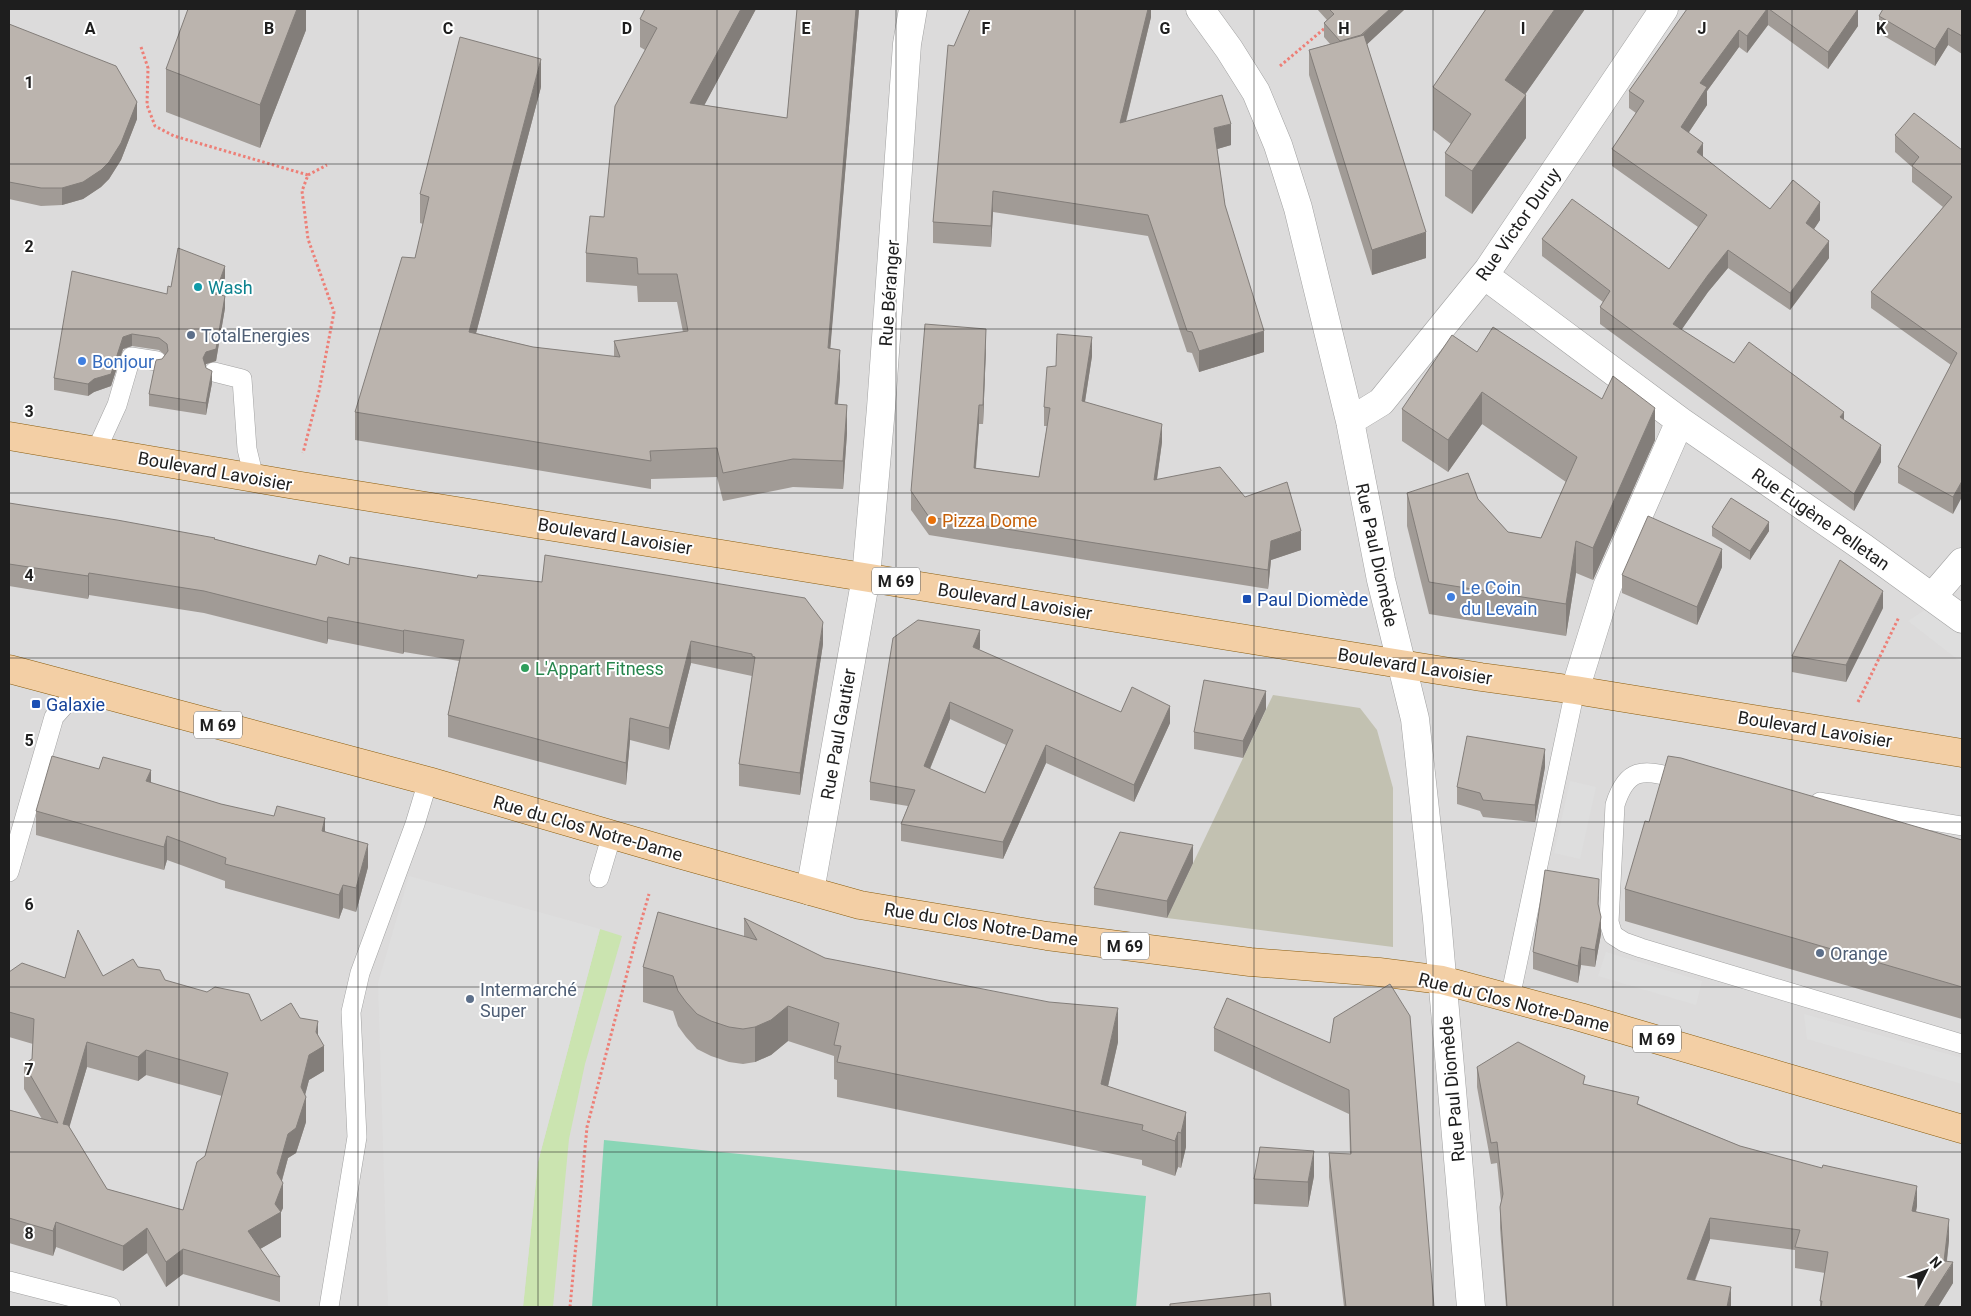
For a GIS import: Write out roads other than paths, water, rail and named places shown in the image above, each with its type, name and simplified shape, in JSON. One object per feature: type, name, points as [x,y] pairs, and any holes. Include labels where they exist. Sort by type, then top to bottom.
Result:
[{"type":"main road","name":"Boulevard Lavoisier","points":[[9,436],[294,485],[1962,753]]},
{"type":"main road","name":"Rue du Clos Notre-Dame","points":[[9,669],[428,781],[860,905],[1047,936],[1250,962],[1379,972],[1442,980],[1870,1101],[1962,1129]]},
{"type":"street","name":"Rue Béranger","points":[[866,577],[881,408],[907,44],[913,9]]},
{"type":"street","name":"Rue Paul Diomède","points":[[1200,9],[1229,49],[1253,88],[1278,145],[1298,208],[1350,422],[1381,580],[1400,664],[1415,719],[1442,980],[1471,1307]]},
{"type":"street","name":"Rue Victor Duruy","points":[[1350,422],[1381,402],[1484,275],[1664,9]]},
{"type":"street","name":"Rue Eugène Pelletan","points":[[1484,275],[1680,422],[1864,548],[1962,618]]},
{"type":"street","points":[[1575,690],[1607,587],[1680,422]]},
{"type":"street","points":[[1932,597],[1962,562]]},
{"type":"street","name":"Rue Paul Gautier","points":[[810,891],[866,577]]},
{"type":"lane","points":[[96,451],[117,405],[131,357],[158,361]]},
{"type":"lane","points":[[214,372],[242,379],[247,449],[254,478]]},
{"type":"lane","points":[[9,872],[54,717],[80,688]]},
{"type":"lane","points":[[1510,998],[1575,690]]},
{"type":"lane","points":[[1709,783],[1641,772],[1631,777],[1620,790],[1615,805],[1609,922],[1613,935],[1624,942],[1641,948],[1962,1044]]},
{"type":"lane","points":[[329,1307],[357,1138],[351,1012],[360,972],[415,824],[428,781]]},
{"type":"lane","points":[[1806,800],[1962,826]]},
{"type":"lane","points":[[598,878],[612,834]]},
{"type":"lane","points":[[9,1281],[111,1307]]},
{"type":"place","name":"Wash","points":[[198,287]]},
{"type":"place","name":"TotalEnergies","points":[[191,335]]},
{"type":"place","name":"Bonjour","points":[[82,361]]},
{"type":"place","name":"Pizza Dome","points":[[932,520]]},
{"type":"place","name":"Le Coin du Levain","points":[[1451,597]]},
{"type":"place","name":"Paul Diomède","points":[[1247,599]]},
{"type":"place","name":"L'Appart Fitness","points":[[525,668]]},
{"type":"place","name":"Galaxie","points":[[36,704]]},
{"type":"place","name":"Orange","points":[[1820,953]]},
{"type":"place","name":"Intermarché Super","points":[[470,999]]}]
